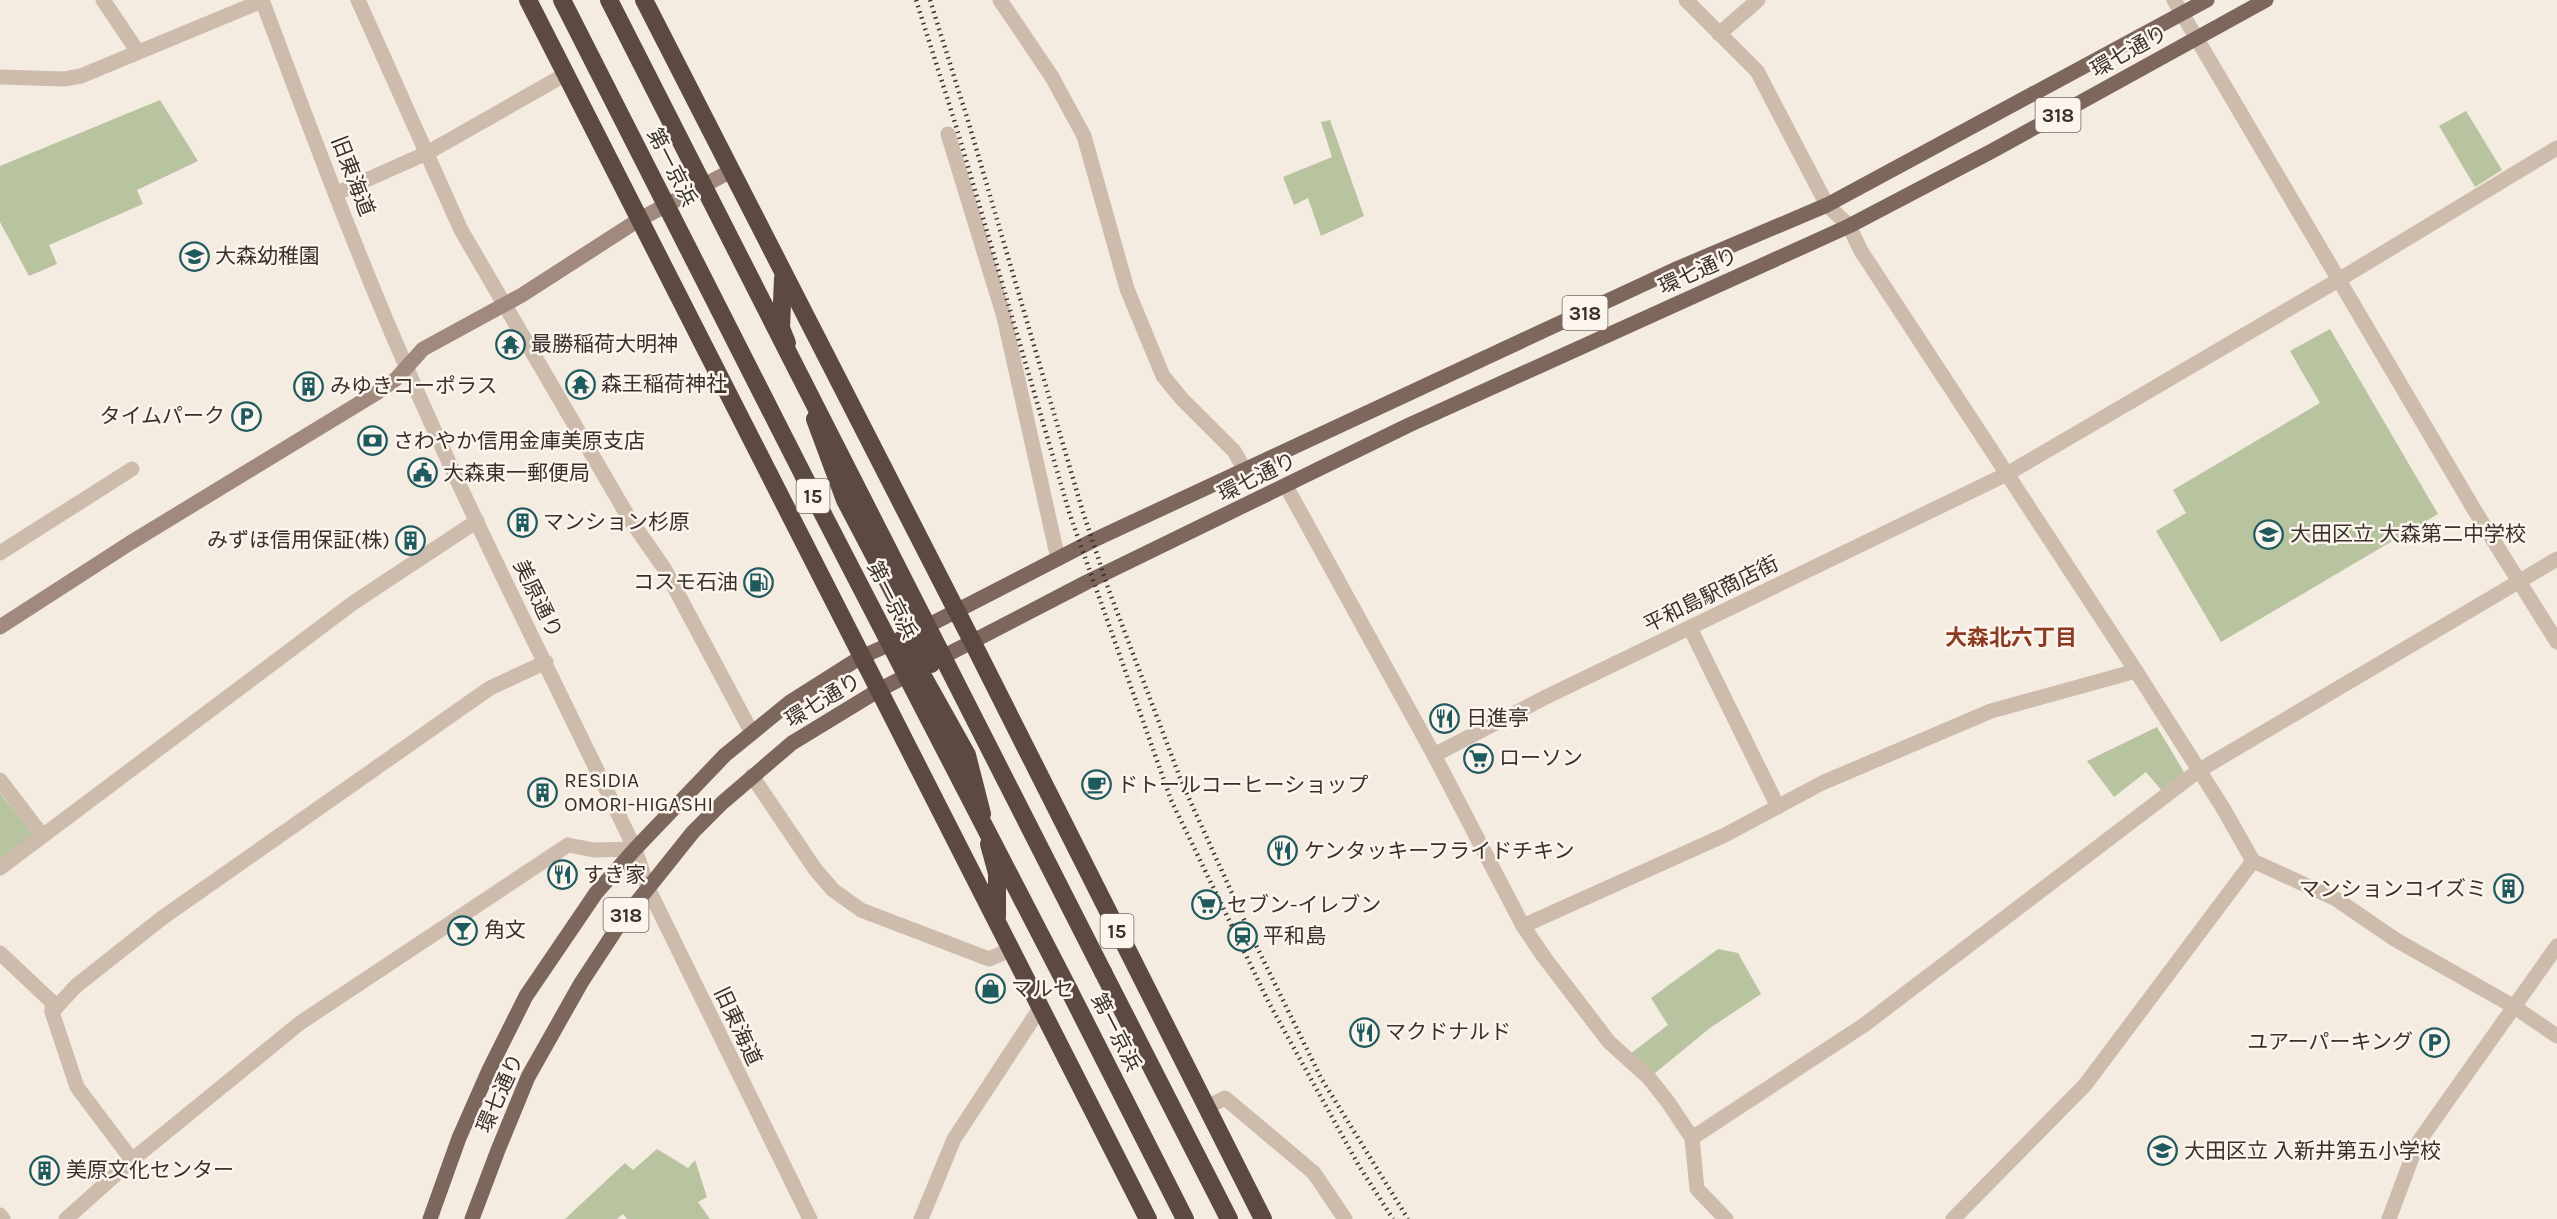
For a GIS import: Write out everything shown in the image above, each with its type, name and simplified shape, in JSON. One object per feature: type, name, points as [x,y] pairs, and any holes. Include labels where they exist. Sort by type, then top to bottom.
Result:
[{"type":"highway","name":"15","points":[[528,0],[1148,1219]]},
{"type":"highway","name":"第一京浜","points":[[562,0],[817,504],[1070,990],[1185,1219]]},
{"type":"highway","name":"第一京浜","points":[[609,0],[1229,1219]]},
{"type":"highway","name":"15","points":[[644,0],[783,277],[973,643],[1263,1219]]},
{"type":"highway","name":"15","points":[[783,277],[782,328],[785,339],[845,500],[908,636]]},
{"type":"highway","points":[[908,636],[967,755],[997,873],[997,922]]},
{"type":"main road","name":"環七通り","points":[[430,1219],[459,1138],[489,1070],[526,996],[596,893],[725,755],[790,702],[861,657],[908,636],[1058,559],[1674,270],[1827,205],[2178,7],[2207,0]]},
{"type":"main road","name":"環七通り","points":[[472,1219],[528,1077],[580,983],[621,922],[693,832],[752,776],[792,743],[879,690],[1087,582],[1409,424],[1849,226],[1992,152],[2266,0]]},
{"type":"street","points":[[103,0],[138,52]]},
{"type":"street","points":[[0,77],[72,79],[262,0]]},
{"type":"street","name":"旧東海道","points":[[262,0],[406,366]]},
{"type":"street","points":[[358,0],[460,230],[629,518],[664,568],[752,733]]},
{"type":"street","points":[[1000,0],[1052,77],[1084,136],[1127,290],[1163,376],[1182,399],[1234,451],[1245,470]]},
{"type":"street","points":[[1686,0],[1757,72],[1827,205],[1849,226],[1861,251],[2136,671],[2223,808],[2253,861],[2336,899],[2396,940],[2513,1006],[2557,1036]]},
{"type":"street","points":[[1719,34],[1758,0]]},
{"type":"street","points":[[2178,7],[2518,582],[2557,642]]},
{"type":"street","points":[[337,193],[427,153],[566,74]]},
{"type":"street","points":[[948,134],[1004,316],[1058,559]]},
{"type":"street","name":"平和島駅商店街","points":[[1434,755],[1546,697],[2007,474],[2340,279],[2557,148]]},
{"type":"street","points":[[0,627],[130,543],[378,392],[396,379],[423,349],[503,305],[640,219],[730,171]]},
{"type":"street","name":"美原通り","points":[[406,366],[477,521],[635,849]]},
{"type":"street","points":[[0,553],[132,469]]},
{"type":"street","points":[[1286,486],[1434,755],[1523,926],[1609,1042],[1649,1078],[1692,1138],[1697,1189],[1726,1219]]},
{"type":"street","points":[[0,868],[353,603],[477,521]]},
{"type":"street","points":[[1692,1138],[1864,1025],[2198,771],[2557,559]]},
{"type":"street","points":[[1690,628],[1778,807]]},
{"type":"street","points":[[52,1012],[76,986],[162,918],[490,688],[546,662]]},
{"type":"street","points":[[1523,926],[1725,836],[1822,783],[1991,711],[2136,671]]},
{"type":"street","points":[[752,776],[815,869],[833,890],[861,910],[989,960],[1010,950]]},
{"type":"street","points":[[0,780],[42,835]]},
{"type":"street","points":[[66,1219],[132,1160],[300,1023],[568,845],[594,849],[635,849]]},
{"type":"street","name":"旧東海道","points":[[635,849],[648,888],[810,1219]]},
{"type":"street","points":[[1953,1219],[2085,1085],[2253,861]]},
{"type":"street","points":[[2389,1219],[2417,1144],[2557,946]]},
{"type":"street","points":[[0,953],[52,1002],[52,1012],[77,1087],[132,1160]]},
{"type":"street","points":[[921,1219],[954,1139],[1040,1008]]},
{"type":"street","points":[[1207,1107],[1225,1098],[1314,1173],[1345,1219]]},
{"type":"street","points":[[0,1215],[3,1219]]},
{"type":"green space","points":[[160,100],[198,161],[137,190],[143,204],[49,245],[57,264],[29,276],[0,222],[0,166]]},
{"type":"green space","points":[[2466,111],[2502,170],[2475,187],[2439,126]]},
{"type":"green space","points":[[1330,120],[1364,216],[1321,236],[1308,198],[1294,205],[1283,177],[1332,157],[1321,122]]},
{"type":"green space","points":[[2330,329],[2438,514],[2221,642],[2156,531],[2186,513],[2173,490],[2320,403],[2290,351]]},
{"type":"green space","points":[[2157,727],[2184,772],[2162,791],[2146,772],[2114,797],[2087,761]]},
{"type":"green space","points":[[0,793],[34,836],[0,863]]},
{"type":"green space","points":[[1718,949],[1738,953],[1761,994],[1710,1028],[1649,1078],[1626,1057],[1668,1025],[1651,998]]},
{"type":"green space","points":[[657,1149],[688,1168],[695,1160],[707,1197],[698,1202],[710,1219],[627,1219],[623,1214],[617,1219],[565,1219],[625,1163],[633,1170]]},
{"type":"railway","points":[[916,0],[957,129],[1070,515],[1171,800],[1269,1003],[1359,1166],[1393,1219]]},
{"type":"railway","points":[[930,0],[969,124],[1082,509],[1108,588],[1182,783],[1251,935],[1321,1078],[1408,1219]]},
{"type":"place","name":"大森幼稚園","points":[[194,256]]},
{"type":"place","name":"最勝稲荷大明神","points":[[510,344]]},
{"type":"place","name":"森王稲荷神社","points":[[580,384]]},
{"type":"place","name":"みゆきコーポラス","points":[[309,386]]},
{"type":"place","name":"タイムパーク","points":[[246,416]]},
{"type":"place","name":"さわやか信用金庫美原支店","points":[[372,441]]},
{"type":"place","name":"大森東一郵便局","points":[[422,473]]},
{"type":"place","name":"マンション杉原","points":[[522,522]]},
{"type":"place","name":"大田区立 大森第二中学校","points":[[2269,534]]},
{"type":"place","name":"みずほ信用保証(株)","points":[[411,540]]},
{"type":"place","name":"コスモ石油","points":[[759,582]]},
{"type":"place","name":"日進亭","points":[[1445,718]]},
{"type":"place","name":"ローソン","points":[[1478,758]]},
{"type":"place","name":"ドトールコーヒーショップ","points":[[1096,785]]},
{"type":"place","name":"RESIDIA OMORI-HIGASHI","points":[[543,792]]},
{"type":"place","name":"ケンタッキーフライドチキン","points":[[1283,851]]},
{"type":"place","name":"すき家","points":[[562,875]]},
{"type":"place","name":"マンションコイズミ","points":[[2508,889]]},
{"type":"place","name":"セブン-イレブン","points":[[1206,905]]},
{"type":"place","name":"角文","points":[[463,930]]},
{"type":"place","name":"平和島","points":[[1242,936]]},
{"type":"place","name":"マルセ","points":[[990,989]]},
{"type":"place","name":"マクドナルド","points":[[1364,1032]]},
{"type":"place","name":"ユアーパーキング","points":[[2434,1042]]},
{"type":"place","name":"大田区立 入新井第五小学校","points":[[2163,1151]]},
{"type":"place","name":"美原文化センター","points":[[45,1170]]},
{"type":"district","name":"大森北六丁目","points":[[2011,638]]}]
